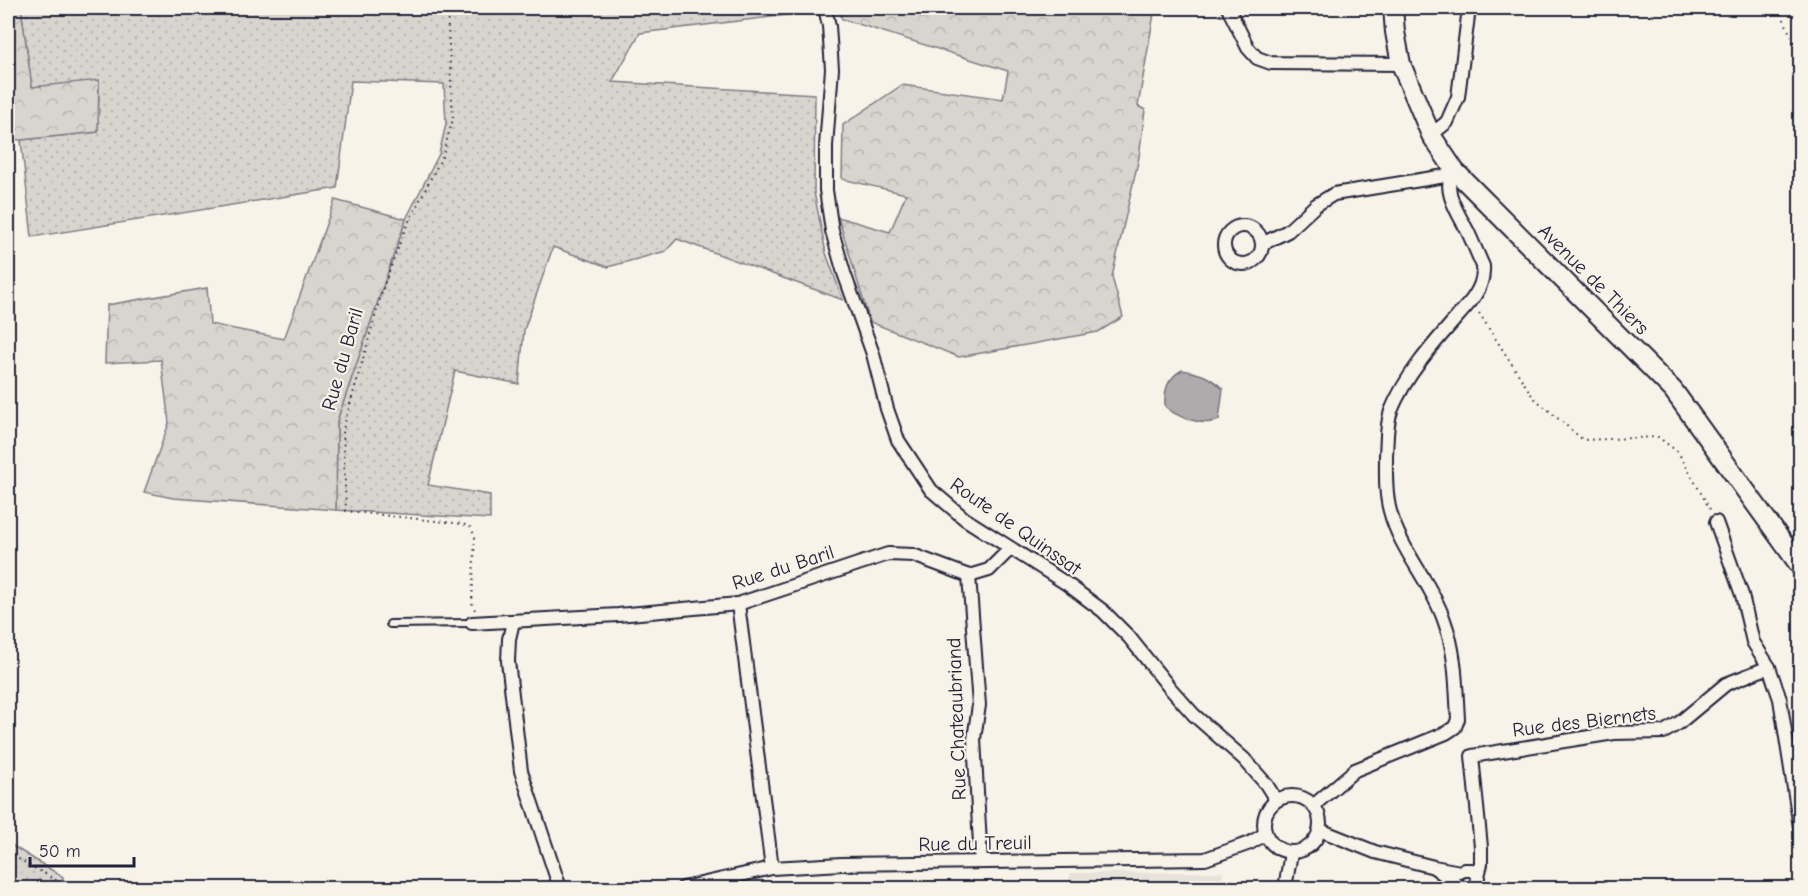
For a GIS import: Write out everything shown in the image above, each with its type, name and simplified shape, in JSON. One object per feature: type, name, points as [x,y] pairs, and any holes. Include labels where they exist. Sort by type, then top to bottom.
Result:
[{"type":"main road","name":"Avenue de Thiers","points":[[1393,8],[1401,64],[1431,135],[1453,173],[1673,390],[1800,566]]},
{"type":"street","name":"Route de Quinssat","points":[[825,8],[829,26],[832,69],[826,146],[826,190],[832,231],[844,273],[873,354],[887,409],[898,440],[931,490],[965,519],[1067,584],[1103,611],[1129,636],[1194,715],[1244,759],[1266,784],[1276,800]]},
{"type":"street","points":[[1228,8],[1248,48],[1257,58],[1270,63],[1401,64]]},
{"type":"street","points":[[1431,135],[1447,122],[1458,97],[1468,8]]},
{"type":"street","points":[[1262,244],[1288,231],[1316,205],[1334,194],[1453,173],[1449,184],[1453,204],[1483,266],[1484,275],[1471,301],[1426,354],[1402,389],[1391,413],[1387,433],[1386,462],[1390,511],[1399,534],[1444,618],[1454,653],[1458,719],[1455,727],[1446,733],[1355,770],[1314,805]]},
{"type":"street","points":[[1716,522],[1742,595],[1753,642],[1770,667],[1782,709],[1800,827]]},
{"type":"street","points":[[969,576],[988,570],[1010,549]]},
{"type":"street","name":"Rue du Baril","points":[[477,623],[618,615],[738,604],[888,554],[913,555],[969,576]]},
{"type":"street","name":"Rue Chateaubriand","points":[[969,576],[979,705],[974,739],[981,862]]},
{"type":"street","points":[[738,604],[772,868]]},
{"type":"street","points":[[513,622],[509,639],[508,661],[521,771],[560,888]]},
{"type":"street","name":"Rue des Biernets","points":[[1479,838],[1472,756],[1614,733],[1664,732],[1679,723],[1726,684],[1770,667]]},
{"type":"street","points":[[1286,796],[1296,796],[1314,805],[1321,821],[1317,839],[1310,847],[1301,852],[1291,853],[1271,844],[1263,825],[1269,807],[1276,800],[1286,796]]},
{"type":"street","points":[[1320,830],[1375,852],[1434,867],[1461,878]]},
{"type":"street","name":"Rue du Treuil","points":[[683,888],[697,887],[772,868],[842,864],[1205,859],[1250,843],[1265,834]]},
{"type":"street","points":[[1461,878],[1473,858],[1479,838]]},
{"type":"street","points":[[1476,884],[1481,864],[1479,838]]},
{"type":"street","points":[[1285,888],[1291,853]]},
{"type":"street","points":[[1461,878],[1472,870],[1476,884]]},
{"type":"lane","points":[[390,624],[477,623]]},
{"type":"path","name":"Rue du Baril","points":[[447,8],[453,119],[442,157],[407,225],[385,282],[343,429],[346,511],[463,524],[470,527],[475,536],[472,603],[477,623]]},
{"type":"path","points":[[1779,8],[1800,57]]},
{"type":"path","points":[[1471,301],[1533,397],[1583,440],[1658,437],[1678,452],[1716,522]]},
{"type":"path","points":[[8,853],[68,888],[77,888]]},
{"type":"path","points":[[8,878],[12,888]]},
{"type":"shaded area","points":[[1182,370],[1204,376],[1223,389],[1219,420],[1198,422],[1190,420],[1165,406],[1168,385],[1173,377]]},
{"type":"shaded area","points":[[1223,872],[1220,888],[1069,888],[1070,873]]},
{"type":"green space","points":[[8,8],[21,8],[32,87],[99,80],[98,132],[21,140],[8,139]]},
{"type":"green space","points":[[21,8],[810,8],[811,12],[640,33],[612,82],[815,94],[814,192],[826,253],[843,300],[677,239],[666,251],[608,267],[553,247],[524,330],[519,384],[455,371],[428,485],[490,495],[490,519],[336,510],[337,421],[406,219],[439,154],[446,124],[444,84],[351,81],[337,188],[32,237],[21,140],[98,132],[99,81],[32,87]]},
{"type":"green space","points":[[838,8],[1155,8],[1138,106],[1145,110],[1139,157],[1112,277],[1123,317],[1098,332],[959,357],[870,322],[838,217],[890,232],[906,194],[842,179],[843,125],[902,85],[1003,99],[1008,71],[842,19]]},
{"type":"green space","points":[[335,200],[406,219],[337,421],[336,510],[173,498],[144,492],[169,423],[161,360],[105,363],[107,305],[207,288],[210,324],[284,339]]},
{"type":"green space","points":[[8,843],[63,877],[62,888],[8,888]]}]
